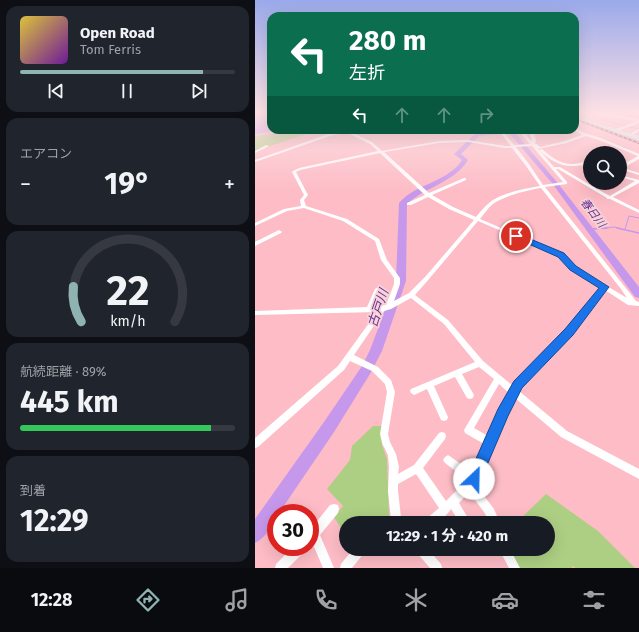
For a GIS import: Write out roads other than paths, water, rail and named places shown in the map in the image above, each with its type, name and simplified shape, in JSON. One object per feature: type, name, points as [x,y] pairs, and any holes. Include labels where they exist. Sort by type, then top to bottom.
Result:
[{"type":"street","points":[[255,157],[308,139]]},
{"type":"street","points":[[255,161],[319,139]]},
{"type":"street","points":[[362,139],[371,143],[428,196],[451,208],[561,255],[573,268],[637,305]]},
{"type":"street","points":[[507,139],[637,305]]},
{"type":"street","points":[[255,313],[386,308],[411,295],[491,203],[500,198],[544,186],[566,183],[527,139]]},
{"type":"street","points":[[532,144],[533,139]]},
{"type":"street","points":[[539,148],[576,139]]},
{"type":"street","points":[[597,139],[639,156]]},
{"type":"street","points":[[304,207],[303,200],[306,195],[294,172],[420,144],[463,140],[501,147],[532,144],[538,146],[546,155],[557,162],[572,165],[583,162]]},
{"type":"street","points":[[255,152],[267,146]]},
{"type":"street","points":[[627,164],[639,156]]},
{"type":"street","points":[[553,168],[559,168],[583,183]]},
{"type":"street","points":[[627,170],[639,174]]},
{"type":"street","points":[[609,198],[639,181],[627,178]]},
{"type":"street","points":[[409,204],[465,179]]},
{"type":"street","points":[[632,186],[639,188]]},
{"type":"street","points":[[595,190],[609,198],[638,210]]},
{"type":"street","points":[[255,225],[286,210],[304,207],[345,220],[377,240],[384,260],[397,278],[397,284],[386,308],[341,368],[255,444]]},
{"type":"street","points":[[255,244],[279,232]]},
{"type":"street","points":[[438,516],[472,482],[513,391],[533,368],[569,332],[604,287]]},
{"type":"street","points":[[369,309],[378,290]]},
{"type":"street","points":[[411,295],[446,322],[481,363],[498,379],[564,434],[639,474]]},
{"type":"street","points":[[350,357],[375,369],[388,382],[391,392],[384,434],[386,443],[392,454],[396,516]]},
{"type":"street","points":[[414,391],[481,363]]},
{"type":"street","points":[[457,373],[470,395]]},
{"type":"street","points":[[490,442],[467,430],[498,379]]},
{"type":"street","points":[[429,385],[444,417]]},
{"type":"street","points":[[393,482],[417,468],[442,436]]},
{"type":"street","points":[[448,460],[472,482],[476,496],[493,516]]},
{"type":"street","points":[[417,468],[459,516]]},
{"type":"street","points":[[319,527],[334,509]]},
{"type":"street","points":[[319,549],[329,568]]},
{"type":"street","points":[[279,568],[292,556]]},
{"type":"street","points":[[345,568],[354,556]]},
{"type":"street","points":[[427,556],[437,568]]},
{"type":"street","points":[[508,556],[515,568]]},
{"type":"waterway","name":"古戸川","points":[[255,534],[329,427],[366,370],[376,351],[401,281],[403,203],[417,192],[447,177],[461,166],[465,160],[457,154],[473,139]]},
{"type":"waterway","name":"春日川","points":[[517,139],[554,182],[639,294]]},
{"type":"waterway","points":[[625,229],[629,216],[639,218]]},
{"type":"waterway","points":[[602,228],[615,227],[620,229]]},
{"type":"waterway","points":[[590,229],[602,228]]},
{"type":"waterway","points":[[595,229],[602,228]]},
{"type":"waterway","points":[[602,228],[607,228]]},
{"type":"waterway","points":[[620,229],[639,233]]},
{"type":"railway","points":[[627,139],[639,143]]}]
